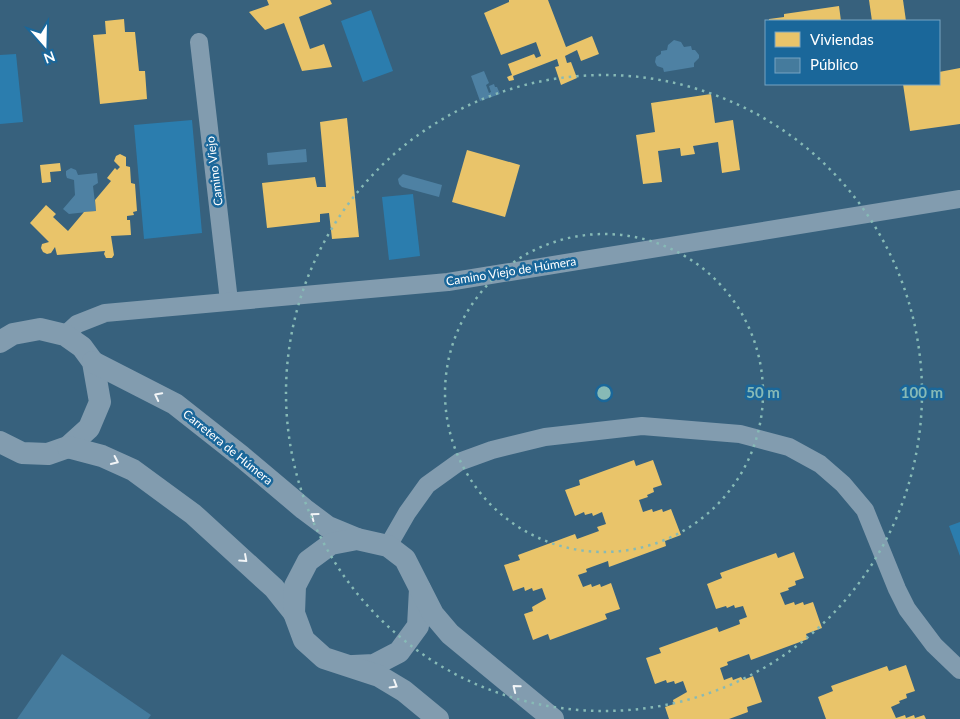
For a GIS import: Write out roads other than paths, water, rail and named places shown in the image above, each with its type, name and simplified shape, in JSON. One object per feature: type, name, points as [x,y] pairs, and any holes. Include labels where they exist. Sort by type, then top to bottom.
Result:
[{"type":"street","name":"Camino Viejo","points":[[200,42],[229,301]]},
{"type":"street","name":"Camino Viejo de Húmera","points":[[65,335],[77,324],[106,313],[448,282],[960,199]]},
{"type":"street","points":[[0,442],[22,453],[48,454],[68,447],[89,428],[100,402],[93,362],[82,348],[65,335],[40,329],[4,336]]},
{"type":"street","name":"Carretera de Húmera","points":[[93,362],[175,404],[328,527],[357,538]]},
{"type":"street","points":[[388,546],[407,513],[427,485],[459,462],[492,450],[545,437],[642,426],[740,434],[788,447],[820,464],[843,484],[865,510],[907,609],[934,645],[960,670]]},
{"type":"street","points":[[68,447],[102,456],[134,470],[193,514],[274,588],[294,613],[304,640],[324,658],[379,676],[404,691],[438,719]]},
{"type":"street","points":[[294,613],[295,586],[308,561],[330,544],[357,538],[388,546],[405,560],[433,614],[450,634],[553,719]]},
{"type":"street","points":[[349,667],[374,665],[399,652],[418,626],[420,588]]}]
